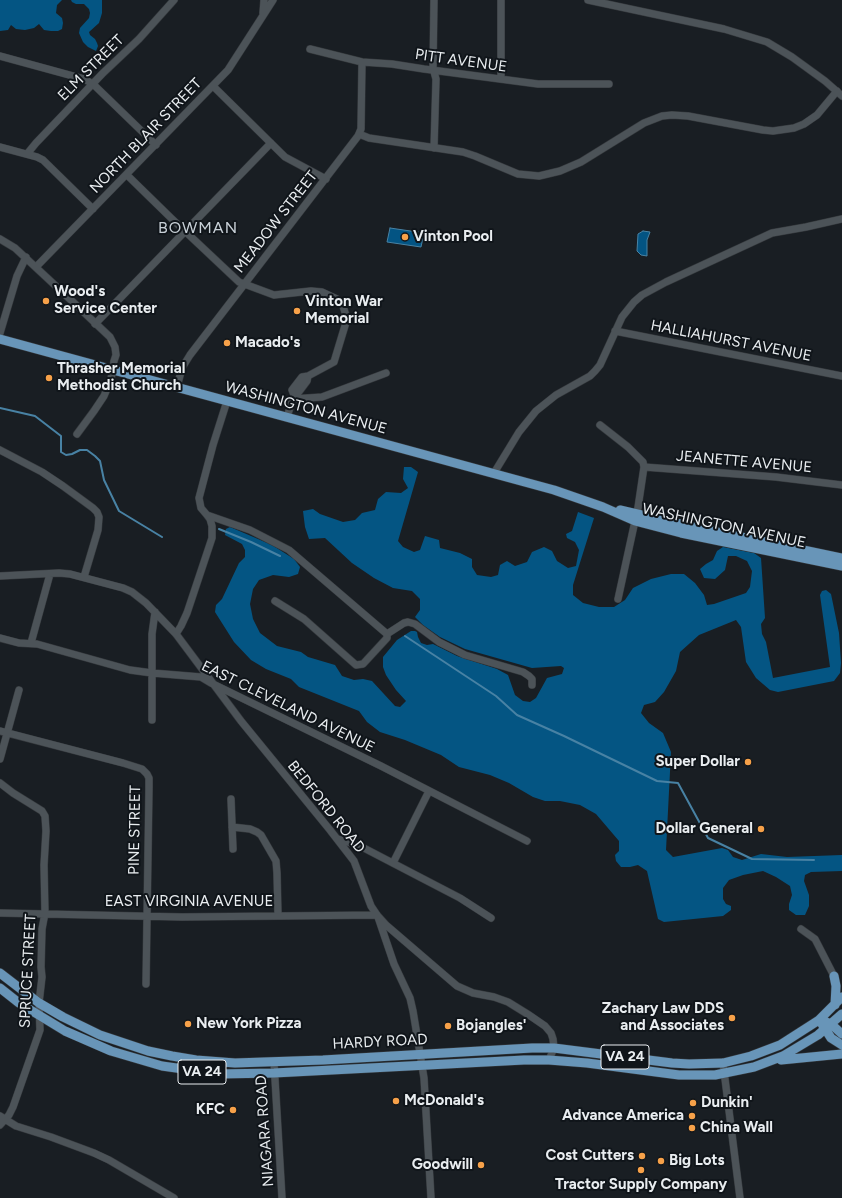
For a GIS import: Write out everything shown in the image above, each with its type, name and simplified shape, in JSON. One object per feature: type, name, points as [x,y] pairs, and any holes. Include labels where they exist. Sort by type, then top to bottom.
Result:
[{"type":"main road","name":"WASHINGTON AVENUE","points":[[0,339],[554,490],[680,533],[842,566]]},
{"type":"main road","name":"WASHINGTON AVENUE","points":[[636,518],[711,531],[842,558]]},
{"type":"main road","name":"HARDY ROAD","points":[[0,974],[39,1003],[84,1028],[148,1051],[177,1057],[216,1062],[274,1062],[504,1048],[554,1048],[672,1063],[723,1063],[751,1056],[780,1045],[819,1020]]},
{"type":"main road","points":[[834,976],[842,982]]},
{"type":"main road","points":[[834,976],[836,991],[835,1005]]},
{"type":"main road","name":"HARDY ROAD","points":[[0,988],[19,1003],[40,1016],[65,1031],[93,1044],[136,1059],[162,1066],[219,1074],[274,1073],[549,1060],[679,1075],[703,1076],[725,1074],[770,1062]]},
{"type":"main road","name":"VA 24","points":[[819,1020],[842,997]]},
{"type":"main road","name":"VA 24","points":[[770,1062],[796,1050],[828,1027],[842,1014]]},
{"type":"main road","points":[[819,1020],[828,1027],[842,1034]]},
{"type":"main road","points":[[828,1027],[831,1038],[842,1045]]},
{"type":"main road","points":[[770,1062],[811,1056],[842,1054]]},
{"type":"street","name":"ELM STREET","points":[[27,154],[36,142],[139,39],[174,0]]},
{"type":"street","points":[[263,14],[264,0]]},
{"type":"street","name":"NORTH BLAIR STREET","points":[[36,267],[213,86],[234,62],[272,0]]},
{"type":"street","points":[[434,0],[433,55],[436,79],[434,148]]},
{"type":"street","points":[[501,0],[501,79]]},
{"type":"street","points":[[362,62],[361,130],[359,134],[369,138],[463,152],[518,174],[539,176],[560,171],[581,162],[644,123],[662,116],[688,116],[763,130],[784,130],[804,124],[817,115],[839,93],[826,81],[792,56],[778,47],[756,38],[724,29],[588,0]]},
{"type":"street","name":"PITT AVENUE","points":[[310,49],[362,62],[392,64],[434,71],[501,79],[554,85],[609,84]]},
{"type":"street","points":[[0,56],[84,80],[93,84],[156,145]]},
{"type":"street","points":[[213,86],[288,159],[326,178]]},
{"type":"street","name":"MEADOW STREET","points":[[176,387],[185,361],[359,134]]},
{"type":"street","points":[[95,324],[271,143]]},
{"type":"street","points":[[0,147],[37,157],[45,161],[93,209]]},
{"type":"street","points":[[127,175],[237,280],[274,295],[311,291],[322,292],[337,299],[343,306],[347,319],[334,362],[308,376],[307,381],[294,397],[287,417]]},
{"type":"street","points":[[494,473],[519,432],[536,411],[556,395],[590,376],[600,365],[622,317],[634,302],[642,295],[666,282],[772,233],[842,219]]},
{"type":"street","points":[[0,239],[10,243],[26,257],[110,338],[116,351],[112,379],[104,396],[77,434]]},
{"type":"street","points":[[0,333],[16,276],[26,257]]},
{"type":"street","name":"HALLIAHURST AVENUE","points":[[615,331],[842,376]]},
{"type":"street","points":[[294,397],[322,397],[386,373]]},
{"type":"street","points":[[176,634],[187,613],[212,538],[212,526],[207,514],[201,508],[199,498],[227,401]]},
{"type":"street","points":[[600,425],[628,447],[643,462],[644,467],[636,518],[618,599]]},
{"type":"street","points":[[0,450],[42,472],[93,508],[99,517],[99,523],[84,577]]},
{"type":"street","name":"JEANETTE AVENUE","points":[[644,467],[768,476],[842,485]]},
{"type":"street","points":[[207,514],[250,530],[289,550],[387,634]]},
{"type":"street","points":[[31,643],[50,574]]},
{"type":"street","name":"BEDFORD ROAD","points":[[0,576],[70,574],[124,588],[132,592],[155,612],[176,634],[211,683],[250,733],[338,839],[356,865],[371,906],[386,925],[457,986],[473,993],[494,997],[508,1002],[545,1026],[552,1033],[554,1048]]},
{"type":"street","points":[[275,600],[309,623],[356,665],[363,664],[387,638],[387,634],[404,623],[412,622],[439,642],[465,655],[523,672],[530,676],[532,679],[532,685]]},
{"type":"street","points":[[152,720],[152,634],[155,612]]},
{"type":"street","name":"EAST CLEVELAND AVENUE","points":[[0,638],[19,643],[31,643],[130,670],[152,673],[194,675],[201,677],[527,841]]},
{"type":"street","points":[[0,759],[4,732],[19,690]]},
{"type":"street","name":"PINE STREET","points":[[4,732],[123,763],[142,769],[147,774],[149,778],[149,788],[146,984]]},
{"type":"street","name":"SPRUCE STREET","points":[[0,783],[42,811],[46,820],[44,865],[45,913],[42,929],[42,977],[39,1003],[40,1030],[13,1106],[2,1120]]},
{"type":"street","points":[[393,863],[429,791]]},
{"type":"street","points":[[232,799],[233,849]]},
{"type":"street","points":[[232,827],[250,829],[261,835],[276,861],[278,915]]},
{"type":"street","points":[[338,839],[360,846],[393,863],[460,898],[491,918]]},
{"type":"street","name":"EAST VIRGINIA AVENUE","points":[[0,912],[182,917],[377,915]]},
{"type":"street","points":[[377,915],[394,964],[410,998],[422,1065],[431,1198]]},
{"type":"street","points":[[801,929],[815,939],[834,976]]},
{"type":"street","points":[[549,1060],[554,1048]]},
{"type":"street","name":"NIAGARA ROAD","points":[[274,1062],[282,1198]]},
{"type":"street","points":[[723,1063],[740,1198]]},
{"type":"street","points":[[2,1120],[99,1156],[174,1198]]},
{"type":"shaded area","points":[[0,0],[62,0],[57,5],[56,13],[62,18],[62,29],[58,31],[44,30],[39,24],[34,28],[25,30],[16,29],[11,25],[8,30],[0,31]]},
{"type":"shaded area","points":[[71,0],[102,0],[102,13],[99,23],[89,32],[97,43],[98,46],[96,51],[88,47],[83,42],[79,33],[80,28],[89,18],[89,9],[84,4],[76,4]]},
{"type":"shaded area","name":"Vinton Pool","points":[[390,228],[424,233],[421,247],[387,242]]},
{"type":"shaded area","points":[[643,231],[650,232],[647,240],[647,256],[641,255],[637,251],[638,234]]},
{"type":"shaded area","points":[[404,467],[411,467],[418,472],[398,541],[403,547],[414,552],[420,550],[425,536],[439,540],[440,548],[460,553],[472,559],[472,567],[477,575],[491,577],[498,575],[500,565],[507,561],[515,566],[527,562],[532,552],[544,547],[552,551],[557,561],[568,568],[576,566],[579,550],[575,542],[567,538],[566,534],[572,531],[578,512],[594,518],[573,585],[573,595],[583,603],[599,607],[614,607],[625,600],[633,588],[651,579],[671,574],[684,574],[695,583],[704,595],[707,605],[746,593],[750,587],[752,571],[747,561],[736,556],[728,556],[725,570],[715,579],[704,578],[700,569],[713,560],[717,551],[723,547],[754,553],[761,558],[765,618],[761,624],[762,634],[766,642],[773,678],[830,667],[820,595],[822,591],[826,590],[831,594],[839,633],[841,663],[840,673],[834,681],[778,692],[770,690],[756,678],[746,662],[741,627],[736,620],[699,635],[680,652],[676,671],[664,692],[655,702],[644,705],[641,713],[649,723],[663,733],[671,752],[666,850],[673,857],[722,848],[728,850],[733,857],[742,860],[761,854],[787,857],[842,855],[842,871],[811,872],[805,875],[804,881],[809,895],[809,906],[805,915],[796,915],[789,910],[792,895],[790,886],[763,871],[743,875],[729,880],[723,888],[723,899],[726,904],[731,906],[731,910],[723,916],[664,922],[658,919],[647,871],[638,865],[621,867],[616,861],[615,855],[619,851],[619,841],[596,814],[580,805],[560,801],[545,801],[533,797],[509,783],[490,775],[459,767],[441,755],[405,740],[380,732],[367,722],[359,711],[299,687],[291,679],[266,669],[251,660],[234,642],[215,612],[216,605],[222,599],[239,563],[245,557],[245,550],[242,544],[225,535],[226,529],[230,527],[272,545],[294,559],[300,567],[298,574],[289,577],[273,575],[259,580],[253,589],[250,604],[253,619],[260,633],[277,646],[301,652],[308,657],[335,665],[342,676],[354,680],[363,679],[372,681],[395,706],[400,707],[406,701],[396,690],[386,675],[383,667],[383,657],[397,640],[411,631],[417,632],[421,643],[427,645],[433,644],[457,656],[497,669],[508,675],[515,695],[523,701],[530,702],[536,698],[547,678],[562,674],[564,668],[561,666],[532,668],[465,649],[440,637],[423,625],[415,617],[420,610],[420,599],[412,591],[393,588],[374,578],[352,563],[325,538],[309,539],[305,527],[303,511],[313,509],[320,514],[343,522],[355,520],[362,513],[375,510],[378,499],[386,492],[401,493],[408,488],[403,479]]},
{"type":"waterway","points":[[0,408],[35,416],[61,436],[61,452],[66,455],[80,450],[87,450],[95,456],[100,461],[104,480],[119,511],[162,537]]},
{"type":"waterway","points":[[219,529],[280,556]]},
{"type":"waterway","points":[[405,636],[496,696],[517,715],[657,781],[678,783],[708,838],[752,859],[814,860]]},
{"type":"place","name":"Vinton Pool","points":[[405,237]]},
{"type":"place","name":"Wood's Service Center","points":[[46,301]]},
{"type":"place","name":"Vinton War Memorial","points":[[297,311]]},
{"type":"place","name":"Macado's","points":[[227,343]]},
{"type":"place","name":"Thrasher Memorial Methodist Church","points":[[49,378]]},
{"type":"place","name":"Super Dollar","points":[[748,762]]},
{"type":"place","name":"Dollar General","points":[[761,829]]},
{"type":"place","name":"Zachary Law DDS and Associates","points":[[732,1018]]},
{"type":"place","name":"New York Pizza","points":[[188,1024]]},
{"type":"place","name":"Bojangles'","points":[[448,1026]]},
{"type":"place","name":"McDonald's","points":[[396,1101]]},
{"type":"place","name":"Dunkin'","points":[[693,1103]]},
{"type":"place","name":"KFC","points":[[233,1110]]},
{"type":"place","name":"Advance America","points":[[692,1116]]},
{"type":"place","name":"China Wall","points":[[692,1128]]},
{"type":"place","name":"Cost Cutters","points":[[642,1156]]},
{"type":"place","name":"Big Lots","points":[[661,1161]]},
{"type":"place","name":"Goodwill","points":[[481,1165]]},
{"type":"place","name":"Tractor Supply Company","points":[[641,1170]]},
{"type":"district","name":"BOWMAN","points":[[198,228]]}]
